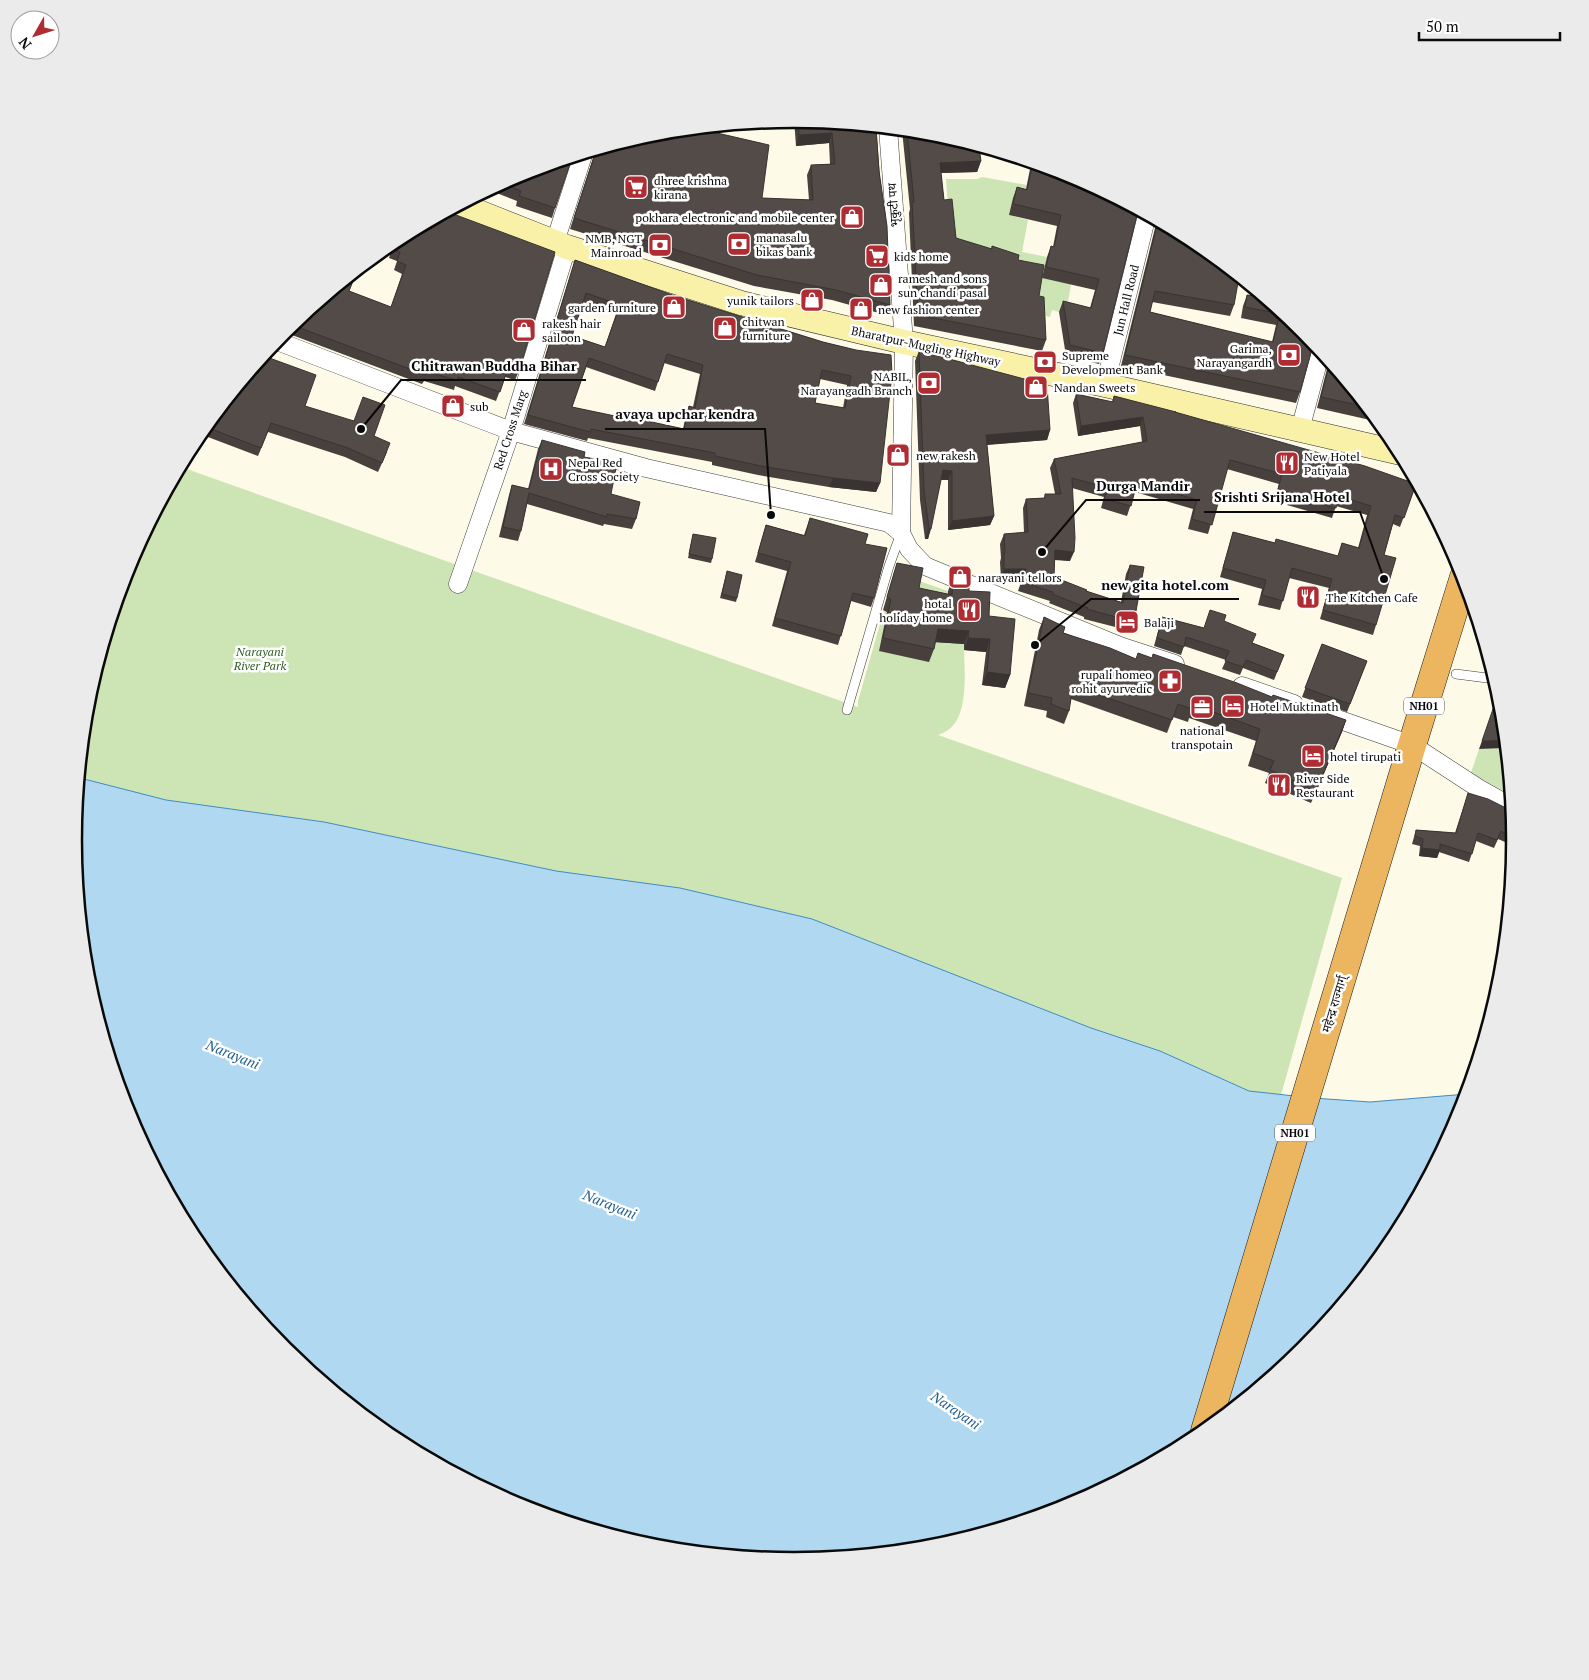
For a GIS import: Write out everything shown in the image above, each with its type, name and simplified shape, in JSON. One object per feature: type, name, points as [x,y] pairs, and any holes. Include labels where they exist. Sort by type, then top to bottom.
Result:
[{"type":"highway","name":"महेन्द्र राज्मार्ग्","points":[[1209,1419],[1412,745],[1461,591]]},
{"type":"main road","name":"Bharatpur-Mugling Highway","points":[[468,208],[561,244],[741,303],[904,342],[1105,384],[1391,451]]},
{"type":"street","name":"भृकुटी पथ","points":[[888,134],[904,342],[901,533]]},
{"type":"street","name":"Red Cross Marg","points":[[458,584],[511,431],[582,161]]},
{"type":"street","name":"Jun Hall Road","points":[[1105,384],[1146,221]]},
{"type":"street","points":[[284,344],[511,431],[646,468],[889,523],[901,533],[909,549],[925,566],[1120,646],[1192,669]]},
{"type":"street","points":[[1300,430],[1319,359]]},
{"type":"street","points":[[1227,681],[1412,745],[1478,788],[1505,802]]},
{"type":"lane","points":[[847,710],[889,566],[901,533]]},
{"type":"lane","points":[[1456,674],[1487,678]]},
{"type":"green space","points":[[982,177],[1027,185],[1026,192],[1009,215],[1028,220],[1022,252],[1047,257],[1043,278],[1071,284],[1066,314],[1052,310],[1050,317],[1034,313],[961,268],[948,209],[946,179],[977,179]]},
{"type":"green space","name":"Narayani River Park","points":[[187,469],[858,707],[858,701],[884,610],[915,601],[919,581],[948,591],[948,643],[964,644],[965,677],[960,713],[955,723],[948,730],[938,735],[1342,878],[1281,1095],[1249,1091],[1160,1051],[1091,1028],[812,919],[680,888],[556,871],[324,822],[166,800],[85,779],[96,701],[120,611],[156,525]]},
{"type":"green space","points":[[1500,748],[1505,792],[1471,773],[1479,749]]},
{"type":"water","name":"Narayani","points":[[85,779],[166,800],[324,822],[556,871],[680,888],[812,919],[1091,1028],[1160,1051],[1249,1091],[1370,1102],[1459,1095],[1433,1155],[1387,1236],[1330,1309],[1264,1375],[1228,1405],[1150,1457],[1109,1479],[1067,1498],[1023,1514],[979,1528],[887,1546],[794,1552],[748,1550],[702,1546],[610,1528],[522,1498],[480,1479],[438,1457],[361,1405],[291,1343],[259,1309],[202,1236],[156,1155],[120,1069],[107,1024],[96,979],[84,887],[82,840]]},
{"type":"building","points":[[799,128],[876,133],[879,171],[887,226],[890,305],[836,290],[757,275],[574,218],[594,157],[656,142],[716,133],[769,145],[762,198],[813,200],[811,165],[835,164],[832,133],[799,135]]},
{"type":"building","points":[[908,138],[980,152],[981,161],[940,163],[944,200],[952,199],[956,238],[992,249],[992,246],[1019,255],[1018,260],[1044,265],[1039,296],[1044,297],[1046,340],[918,315],[912,202],[914,202]]},
{"type":"building","points":[[570,165],[555,208],[519,196],[521,191],[511,187]]},
{"type":"building","points":[[1032,169],[1067,182],[1137,216],[1103,353],[1070,345],[1063,301],[1091,308],[1099,279],[1046,267],[1051,246],[1054,247],[1061,215],[1013,204],[1017,187],[1027,190]]},
{"type":"building","points":[[455,215],[555,252],[519,371],[508,368],[500,392],[458,377],[457,380],[427,372],[426,375],[300,328],[353,282],[349,291],[391,307],[406,265],[397,261],[400,252],[396,250]]},
{"type":"building","points":[[1157,227],[1190,248],[1238,283],[1234,305],[1155,291],[1150,312],[1273,342],[1279,319],[1311,351],[1300,392],[1125,355]]},
{"type":"building","points":[[575,260],[675,296],[823,342],[856,350],[891,355],[892,374],[880,483],[833,478],[761,466],[715,456],[715,453],[591,429],[590,432],[528,415]],"holes":[[[586,293],[620,305],[605,347],[572,336]],[[667,354],[703,365],[695,408],[689,406],[684,429],[572,407],[589,358],[658,382]],[[822,370],[851,376],[845,408],[815,403]]]},
{"type":"building","points":[[1247,295],[1253,296],[1272,312],[1245,307]]},
{"type":"building","points":[[919,351],[1047,385],[1050,430],[986,435],[994,516],[952,521],[952,471],[943,470],[931,529],[929,529],[924,490]]},
{"type":"building","points":[[271,358],[316,375],[305,406],[354,421],[363,397],[385,405],[374,436],[390,443],[382,463],[348,448],[271,423],[261,448],[213,430]]},
{"type":"building","points":[[1328,369],[1357,405],[1321,397]]},
{"type":"building","points":[[1076,394],[1113,402],[1114,396],[1365,466],[1410,482],[1414,490],[1404,518],[1395,515],[1384,555],[1396,558],[1376,625],[1323,610],[1332,579],[1292,568],[1283,601],[1262,595],[1266,580],[1223,568],[1233,532],[1275,543],[1276,539],[1338,556],[1342,543],[1359,548],[1371,506],[1339,496],[1336,508],[1290,496],[1291,493],[1278,489],[1282,474],[1230,460],[1212,525],[1192,519],[1197,500],[1137,482],[1131,506],[1104,499],[1108,488],[1072,478],[1074,552],[1055,550],[1054,577],[1086,591],[1123,603],[1130,565],[1144,567],[1134,622],[1087,609],[1052,594],[1053,592],[1022,582],[1026,569],[1004,569],[1004,534],[1028,532],[1026,499],[1045,498],[1045,494],[1061,494],[1054,459],[1147,441],[1143,417],[1081,426]]},
{"type":"building","points":[[542,440],[585,452],[584,457],[617,463],[611,494],[640,502],[636,519],[607,514],[607,517],[529,493],[521,531],[503,527],[512,485],[529,489]]},
{"type":"building","points":[[810,518],[868,534],[865,544],[887,548],[874,598],[853,593],[841,636],[775,618],[791,562],[758,553],[766,525],[805,536]]},
{"type":"building","points":[[693,534],[716,538],[712,559],[689,554]]},
{"type":"building","points":[[897,563],[923,568],[919,588],[952,595],[953,578],[969,582],[969,591],[990,592],[989,616],[1015,619],[1010,675],[987,672],[990,639],[968,638],[969,631],[938,629],[934,649],[883,638],[891,599],[887,597]]},
{"type":"building","points":[[727,571],[742,575],[737,598],[722,594]]},
{"type":"building","points":[[1210,610],[1226,615],[1224,621],[1256,634],[1252,643],[1284,655],[1277,672],[1246,660],[1243,667],[1225,661],[1229,651],[1186,637],[1184,647],[1157,638],[1162,617],[1204,628]]},
{"type":"building","points":[[1044,617],[1065,627],[1063,633],[1110,648],[1136,659],[1138,653],[1152,658],[1153,654],[1272,697],[1273,695],[1346,720],[1316,791],[1270,770],[1274,761],[1253,753],[1260,729],[1194,705],[1192,709],[1178,704],[1172,720],[1073,686],[1069,711],[1051,704],[1052,698],[1028,693]]},
{"type":"building","points":[[1322,644],[1367,661],[1350,704],[1305,688]]},
{"type":"building","points":[[1494,706],[1499,740],[1482,741]]},
{"type":"building","points":[[1468,793],[1488,799],[1505,808],[1506,834],[1501,831],[1497,840],[1478,833],[1472,854],[1440,844],[1440,850],[1422,848],[1423,839],[1415,836],[1416,830],[1456,833]]},
{"type":"place","name":"dhree krishna kirana","points":[[636,187]]},
{"type":"place","name":"pokhara electronic and mobile center","points":[[852,217]]},
{"type":"place","name":"manasalu bikas bank","points":[[739,244]]},
{"type":"place","name":"NMB, NGT Mainroad","points":[[660,245]]},
{"type":"place","name":"kids home","points":[[877,256]]},
{"type":"place","name":"ramesh and sons sun chandi pasal","points":[[881,285]]},
{"type":"place","name":"yunik tailors","points":[[812,300]]},
{"type":"place","name":"garden furniture","points":[[674,307]]},
{"type":"place","name":"new fashion center","points":[[861,309]]},
{"type":"place","name":"chitwan furniture","points":[[725,328]]},
{"type":"place","name":"rakesh hair sailoon","points":[[524,330]]},
{"type":"place","name":"Garima, Narayangardh","points":[[1289,355]]},
{"type":"place","name":"Supreme Development Bank","points":[[1045,362]]},
{"type":"place","name":"NABIL, Narayangadh Branch","points":[[929,383]]},
{"type":"place","name":"Nandan Sweets","points":[[1036,387]]},
{"type":"place","name":"sub","points":[[453,406]]},
{"type":"place","name":"Chitrawan Buddha Bihar","points":[[361,429]]},
{"type":"place","name":"new rakesh","points":[[898,455]]},
{"type":"place","name":"New Hotel Patiyala","points":[[1287,463]]},
{"type":"place","name":"Nepal Red Cross Society","points":[[551,469]]},
{"type":"place","name":"avaya upchar kendra","points":[[771,515]]},
{"type":"place","name":"Durga Mandir","points":[[1042,552]]},
{"type":"place","name":"narayani tellors","points":[[960,577]]},
{"type":"place","name":"Srishti Srijana Hotel","points":[[1384,579]]},
{"type":"place","name":"The Kitchen Cafe","points":[[1308,597]]},
{"type":"place","name":"hotal holiday home","points":[[969,610]]},
{"type":"place","name":"Balaji","points":[[1127,622]]},
{"type":"place","name":"new gita hotel.com","points":[[1035,645]]},
{"type":"place","name":"rupali homeo rohit ayurvedic","points":[[1170,681]]},
{"type":"place","name":"Hotel Muktinath","points":[[1233,706]]},
{"type":"place","name":"national transpotain","points":[[1202,707]]},
{"type":"place","name":"hotel tirupati","points":[[1313,756]]},
{"type":"place","name":"River Side Restaurant","points":[[1279,785]]}]
